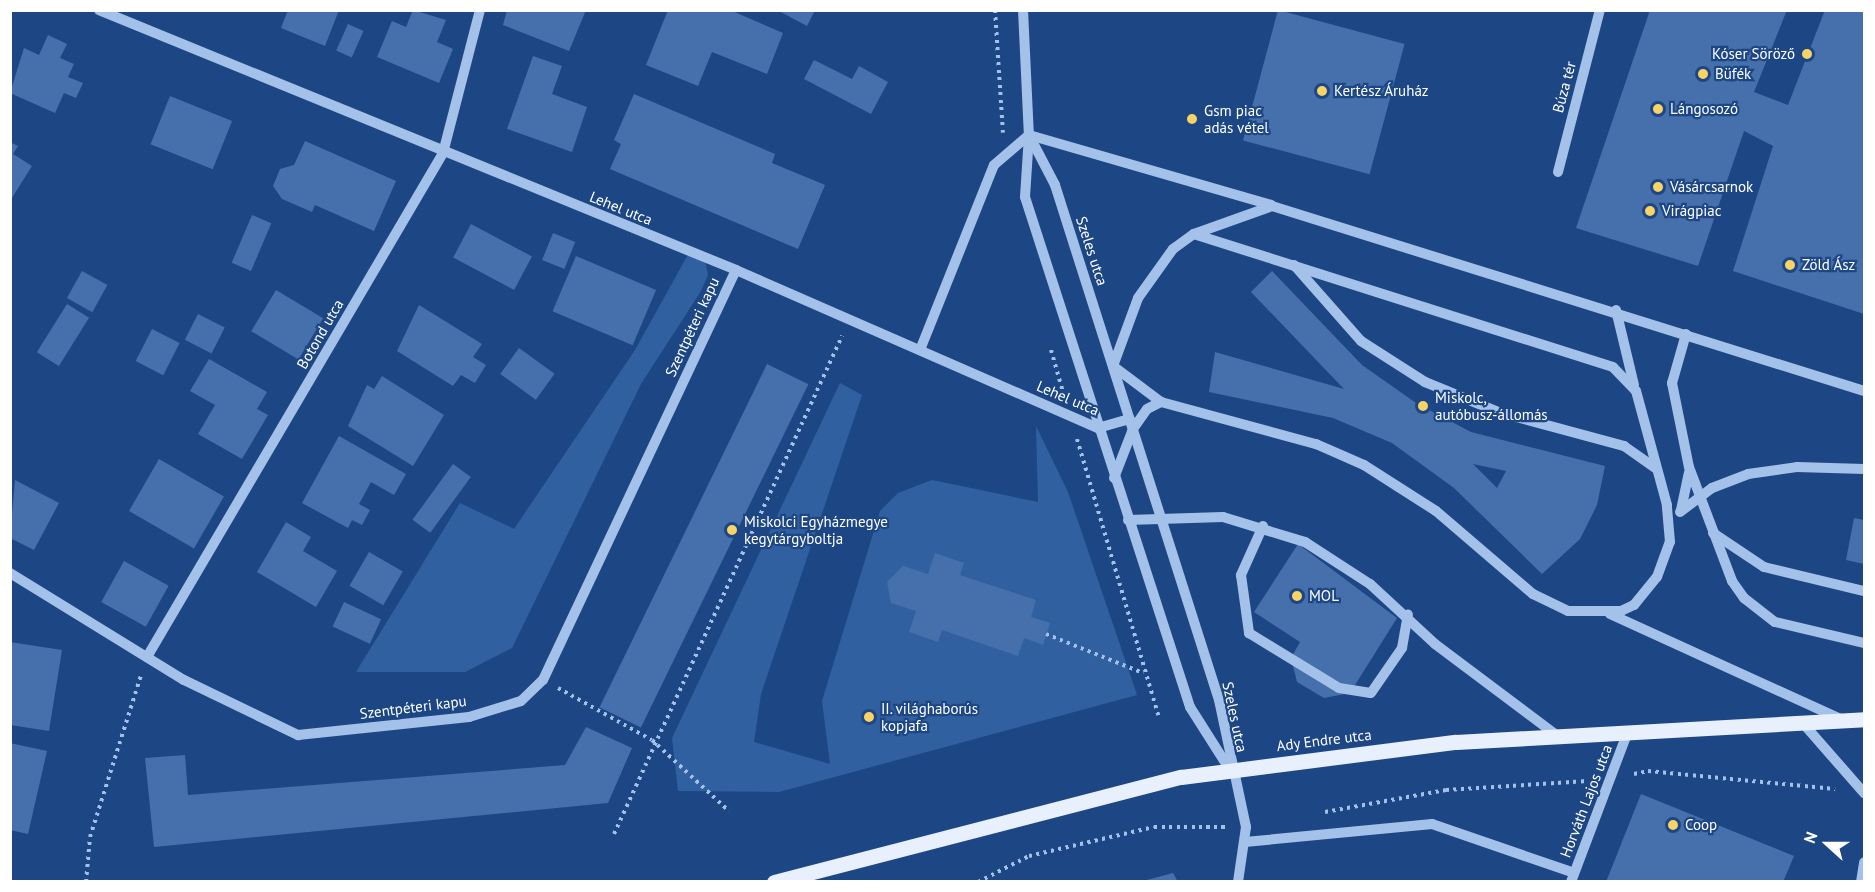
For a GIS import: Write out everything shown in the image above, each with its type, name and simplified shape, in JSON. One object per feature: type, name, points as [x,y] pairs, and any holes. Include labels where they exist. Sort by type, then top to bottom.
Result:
[{"type":"main road","name":"Ady Endre utca","points":[[774,882],[797,878],[1141,784],[1230,770],[1555,734],[1864,718]]},
{"type":"street","name":"Lehel utca","points":[[99,10],[443,153],[735,270],[848,322],[920,350],[1098,428],[1131,424]]},
{"type":"street","name":"Botond utca","points":[[147,657],[443,153],[480,10]]},
{"type":"street","name":"Szeles utca","points":[[1023,10],[1029,135],[1024,197],[1190,707],[1230,770]]},
{"type":"street","name":"Búza tér","points":[[1558,172],[1600,10]]},
{"type":"street","name":"Szeles utca","points":[[1029,135],[1055,185],[1219,700],[1230,770]]},
{"type":"street","points":[[920,350],[994,165],[1029,135],[1616,310],[1864,392]]},
{"type":"street","points":[[1272,206],[1194,234],[1154,270],[1113,366],[1161,402],[1316,444],[1364,465],[1436,511],[1533,594],[1568,611],[1610,614],[1840,719]]},
{"type":"street","points":[[1194,234],[1599,360],[1623,375],[1636,391]]},
{"type":"street","points":[[1294,265],[1361,340],[1425,382],[1498,412],[1617,443],[1655,468]]},
{"type":"street","name":"Szentpéteri kapu","points":[[10,573],[147,657],[298,735],[469,717],[520,701],[543,680],[735,270]]},
{"type":"street","points":[[1616,310],[1670,528]]},
{"type":"street","points":[[1686,334],[1672,383],[1689,467],[1710,530],[1732,581],[1758,611],[1793,629],[1864,643]]},
{"type":"street","points":[[1114,478],[1131,424],[1147,409],[1161,402]]},
{"type":"street","points":[[1680,512],[1689,467]]},
{"type":"street","points":[[1610,614],[1634,605],[1650,587],[1663,564],[1670,528],[1680,512],[1699,496],[1726,481],[1774,469],[1864,469]]},
{"type":"street","points":[[1128,520],[1193,514],[1263,526],[1342,564],[1408,615],[1436,644],[1555,734]]},
{"type":"street","points":[[1263,526],[1241,575],[1249,633],[1299,664],[1339,688],[1371,693],[1402,648],[1408,615]]},
{"type":"street","points":[[1710,530],[1764,567],[1864,591]]},
{"type":"street","points":[[1801,721],[1864,792]]},
{"type":"street","name":"Horváth Lajos utca","points":[[1573,877],[1628,731]]},
{"type":"street","points":[[1230,770],[1246,827],[1238,882]]},
{"type":"street","points":[[1245,842],[1432,824],[1573,877]]},
{"type":"street","points":[[1862,882],[1864,862]]},
{"type":"path","points":[[614,834],[652,740],[848,322]]},
{"type":"path","points":[[1046,634],[1144,673],[1158,715]]},
{"type":"path","points":[[86,882],[90,837],[147,657]]},
{"type":"path","points":[[543,680],[652,740],[729,811]]},
{"type":"path","points":[[1317,814],[1446,790],[1611,778],[1648,771],[1864,792]]},
{"type":"path","points":[[978,882],[1029,856],[1154,827],[1246,827]]},
{"type":"shaded area","points":[[690,251],[705,261],[708,275],[701,291],[641,384],[512,648],[465,672],[356,672],[460,503],[514,529],[635,350]]},
{"type":"shaded area","points":[[840,383],[862,395],[761,694],[754,742],[830,764],[822,701],[880,511],[898,493],[932,480],[1038,502],[1036,426],[1068,492],[1137,695],[779,792],[678,791],[672,738]]},
{"type":"building","points":[[288,10],[339,10],[325,46],[281,28]]},
{"type":"building","points":[[413,10],[446,20],[437,42],[453,49],[439,83],[377,57],[392,21],[406,27]]},
{"type":"building","points":[[507,10],[586,10],[569,51],[503,25]]},
{"type":"building","points":[[668,10],[730,10],[783,33],[767,74],[712,52],[698,86],[646,65]]},
{"type":"building","points":[[777,10],[815,10],[807,26]]},
{"type":"building","name":"Kertész Áruház","points":[[1278,10],[1405,44],[1370,174],[1243,140]]},
{"type":"building","name":"Vásárcsarnok","points":[[1650,10],[1787,10],[1754,92],[1788,105],[1825,10],[1864,10],[1864,314],[1733,271],[1773,146],[1744,131],[1698,266],[1576,228]]},
{"type":"building","points":[[348,24],[364,31],[352,57],[336,50]]},
{"type":"building","points":[[48,35],[67,44],[60,58],[74,64],[68,77],[83,83],[76,98],[64,93],[55,113],[10,93],[24,48],[39,55]]},
{"type":"building","points":[[533,56],[562,66],[552,94],[587,107],[572,152],[507,129]]},
{"type":"building","points":[[814,60],[852,79],[859,66],[888,82],[871,114],[804,79]]},
{"type":"building","points":[[634,94],[775,154],[772,163],[825,185],[798,249],[610,169],[621,144],[614,140]]},
{"type":"building","points":[[170,96],[232,121],[213,169],[151,144]]},
{"type":"building","points":[[305,141],[396,181],[374,231],[315,205],[312,212],[282,199],[273,186],[280,169],[294,165]]},
{"type":"building","points":[[10,142],[18,146],[13,154],[32,166],[10,201]]},
{"type":"building","points":[[252,215],[271,223],[251,271],[232,263]]},
{"type":"building","points":[[471,224],[532,256],[514,290],[453,258]]},
{"type":"building","points":[[553,233],[575,242],[564,269],[542,260]]},
{"type":"building","points":[[576,256],[656,290],[633,345],[553,311]]},
{"type":"building","points":[[82,271],[107,285],[92,312],[67,298]]},
{"type":"building","points":[[1272,271],[1362,365],[1416,403],[1471,432],[1605,466],[1597,505],[1580,539],[1542,574],[1454,488],[1392,443],[1333,418],[1209,392],[1215,352],[1344,389],[1251,292]],"holes":[[[1473,464],[1506,471],[1497,488]]]},
{"type":"building","points":[[276,290],[323,318],[298,359],[251,331]]},
{"type":"building","points":[[67,304],[89,318],[59,366],[37,352]]},
{"type":"building","points":[[419,305],[482,344],[473,357],[486,365],[475,383],[461,375],[453,386],[397,351]]},
{"type":"building","points":[[198,314],[225,328],[212,353],[185,340]]},
{"type":"building","points":[[152,329],[180,343],[163,375],[136,361]]},
{"type":"building","points":[[519,348],[555,374],[536,400],[500,374]]},
{"type":"building","points":[[209,359],[267,392],[257,409],[268,415],[242,459],[198,434],[215,405],[190,391]]},
{"type":"building","points":[[767,364],[808,384],[641,728],[600,707]]},
{"type":"building","points":[[382,376],[444,415],[413,466],[348,426],[367,385],[374,389]]},
{"type":"building","points":[[339,436],[406,474],[394,495],[371,482],[359,504],[370,510],[362,525],[352,520],[348,528],[302,503]]},
{"type":"building","points":[[159,459],[224,496],[194,548],[129,511]]},
{"type":"building","points":[[453,464],[471,477],[430,533],[412,520]]},
{"type":"building","points":[[15,480],[59,503],[34,550],[10,538]]},
{"type":"building","points":[[1854,518],[1864,520],[1864,564],[1846,560]]},
{"type":"building","points":[[286,522],[311,537],[303,551],[337,571],[316,607],[257,572]]},
{"type":"building","points":[[1298,544],[1397,618],[1350,693],[1324,698],[1297,682],[1291,658],[1300,642],[1254,612]]},
{"type":"building","points":[[369,552],[403,572],[383,605],[350,586]]},
{"type":"building","points":[[935,553],[964,563],[960,575],[1036,600],[1031,617],[1050,623],[1043,645],[1024,638],[1018,656],[942,630],[938,642],[909,632],[916,611],[891,603],[887,582],[903,566],[928,574]]},
{"type":"building","points":[[124,561],[169,586],[146,627],[101,602]]},
{"type":"building","points":[[344,602],[381,619],[370,644],[333,626]]},
{"type":"building","points":[[10,642],[62,650],[49,731],[10,725]]},
{"type":"building","points":[[586,727],[632,748],[608,803],[154,847],[145,758],[185,755],[188,795],[565,765]]},
{"type":"building","points":[[10,743],[47,751],[28,834],[10,830]]},
{"type":"building","name":"Coop","points":[[1641,794],[1794,856],[1783,882],[1606,882]]},
{"type":"building","points":[[1173,873],[1178,882],[1143,881]]},
{"type":"place","name":"Kóser Söröző","points":[[1807,54]]},
{"type":"place","name":"Büfék","points":[[1703,74]]},
{"type":"place","name":"Kertész Áruház","points":[[1322,91]]},
{"type":"place","name":"Lángosozó","points":[[1658,109]]},
{"type":"place","name":"Gsm piac adás vétel","points":[[1192,119]]},
{"type":"place","name":"Vásárcsarnok","points":[[1658,187]]},
{"type":"place","name":"Virágpiac","points":[[1650,211]]},
{"type":"place","name":"Zöld Ász","points":[[1790,265]]},
{"type":"place","name":"Miskolc, autóbusz-állomás","points":[[1423,406]]},
{"type":"place","name":"Miskolci Egyházmegye kegytárgyboltja","points":[[732,530]]},
{"type":"place","name":"MOL","points":[[1297,596]]},
{"type":"place","name":"II. világhaborús kopjafa","points":[[869,717]]},
{"type":"place","name":"Coop","points":[[1673,825]]}]
